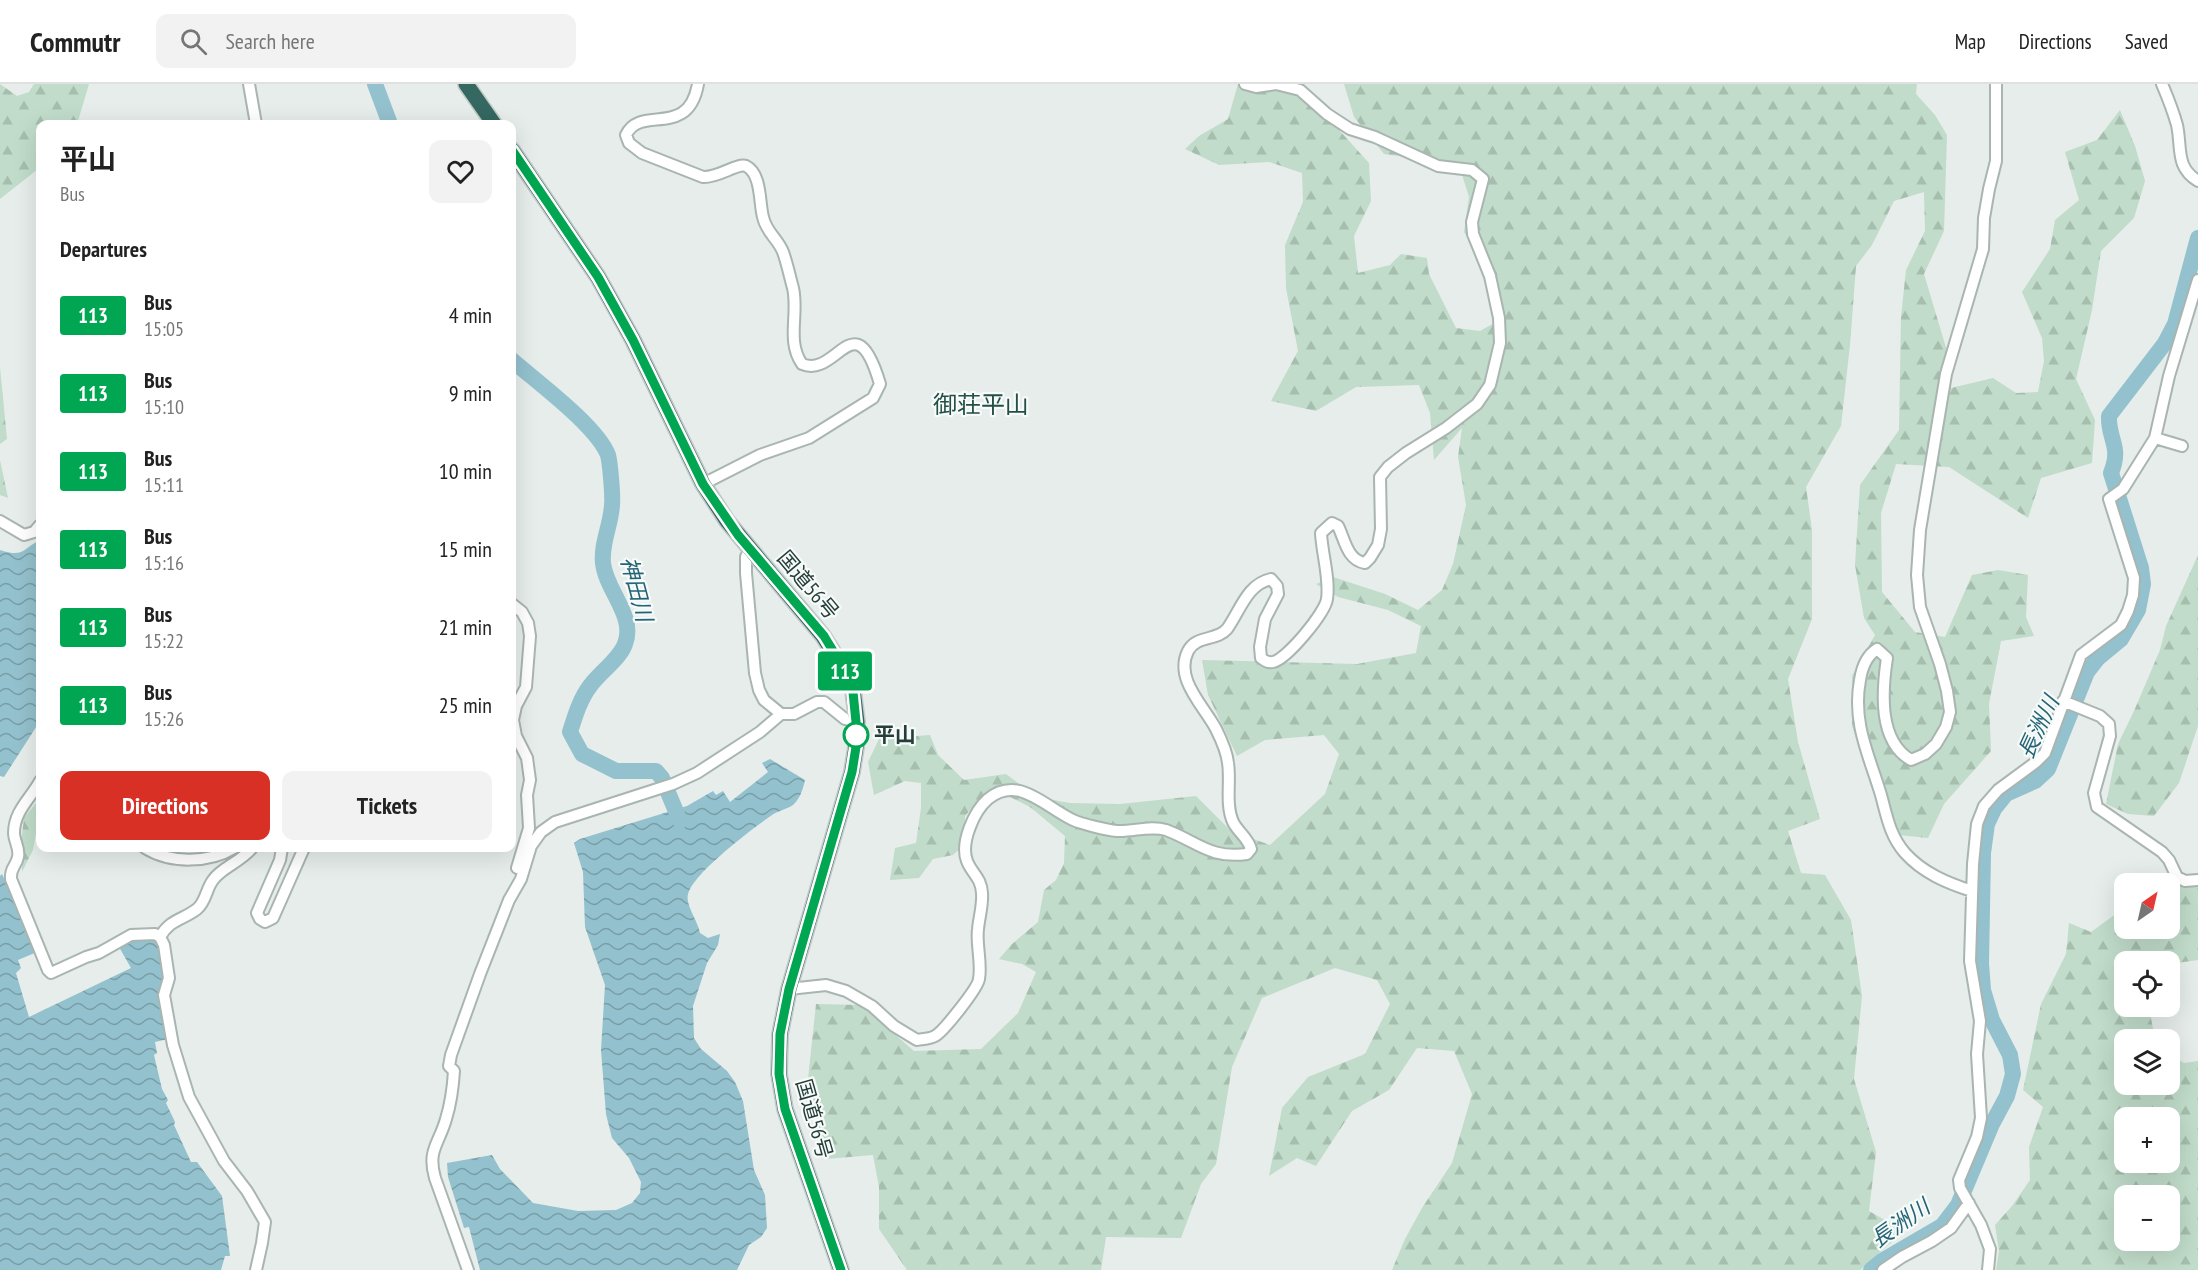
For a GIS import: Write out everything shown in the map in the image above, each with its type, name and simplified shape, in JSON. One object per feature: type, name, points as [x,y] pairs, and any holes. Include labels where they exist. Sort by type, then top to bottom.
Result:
[{"type":"highway","points":[[466,84],[491,120]]},
{"type":"highway","name":"国道56号","points":[[516,156],[598,277],[633,340],[703,484],[750,549],[824,636],[852,682],[856,722],[856,747],[852,772],[789,989],[780,1034],[779,1074],[785,1109],[841,1270]]},
{"type":"street","points":[[249,84],[255,120]]},
{"type":"street","points":[[698,84],[691,105],[683,113],[666,120],[635,123],[626,135],[629,143],[642,153],[703,177],[711,178],[721,175],[738,165],[744,165],[751,170],[759,189],[765,224],[783,252],[794,290],[794,349],[798,359],[802,364],[815,366],[841,350],[858,345],[865,347],[870,353],[880,384],[873,398],[809,438],[760,455],[703,484]]},
{"type":"street","points":[[789,989],[826,985],[846,991],[872,1006],[894,1026],[917,1040],[936,1036],[962,1007],[979,981],[977,930],[982,895],[979,878],[967,862],[965,849],[973,820],[986,801],[998,792],[1010,789],[1026,791],[1074,820],[1116,831],[1153,828],[1166,830],[1195,845],[1223,855],[1247,854],[1251,849],[1249,843],[1234,824],[1230,812],[1228,762],[1216,729],[1192,692],[1186,677],[1185,664],[1188,651],[1193,644],[1225,631],[1255,585],[1271,579],[1277,586],[1278,594],[1265,619],[1260,647],[1261,658],[1272,663],[1282,658],[1316,620],[1327,600],[1321,533],[1326,526],[1332,523],[1338,526],[1352,558],[1357,562],[1365,563],[1378,544],[1382,529],[1380,477],[1388,467],[1406,453],[1446,428],[1477,404],[1490,386],[1500,343],[1499,318],[1490,276],[1472,228],[1483,179],[1472,170],[1438,166],[1375,137],[1350,129],[1327,114],[1300,90],[1276,84],[1253,85]]},
{"type":"street","points":[[1972,891],[1924,872],[1893,837],[1865,749],[1857,702],[1861,670],[1872,652],[1877,649],[1887,657],[1882,686],[1883,704],[1892,742],[1900,754],[1911,760],[1925,754],[1936,744],[1946,727],[1950,712],[1940,664],[1920,607],[1917,575],[1920,530],[1946,375],[1983,249],[1984,218],[1996,161],[1996,84]]},
{"type":"street","points":[[2162,84],[2171,104],[2177,128],[2180,159],[2190,176],[2198,181]]},
{"type":"street","points":[[1989,1270],[1990,1249],[1981,1226],[1960,1188],[1959,1180],[1977,1137],[1981,1118],[1977,1054],[1980,1021],[1970,961],[1977,824],[1984,806],[1998,790],[2045,753],[2080,655],[2121,625],[2128,611],[2134,578],[2109,499],[2123,489],[2155,438],[2169,376],[2198,280]]},
{"type":"street","points":[[2155,438],[2182,447]]},
{"type":"street","points":[[0,521],[24,535],[36,530]]},
{"type":"street","points":[[750,549],[746,557],[746,573],[755,673],[764,700],[781,714],[794,714],[818,702],[824,702],[845,719],[856,722]]},
{"type":"street","points":[[516,607],[522,612],[528,623],[530,636],[526,687],[516,706]]},
{"type":"street","points":[[2063,701],[2100,716],[2109,724],[2110,736],[2094,793],[2097,807],[2162,852],[2169,860],[2177,877],[2185,880],[2198,880]]},
{"type":"street","points":[[468,1270],[431,1164],[432,1151],[443,1131],[451,1099],[454,1071],[448,1066],[451,1055],[509,900],[521,879],[531,846],[541,832],[555,822],[673,784],[697,773],[760,732],[781,714]]},
{"type":"street","points":[[509,900],[509,891],[529,828],[527,795],[530,780],[527,758],[516,736]]},
{"type":"street","points":[[36,787],[25,801],[18,816],[14,833],[18,858],[11,870],[11,879],[48,970],[51,973],[99,953],[131,935],[155,934],[160,937],[164,945],[169,978],[164,995],[173,1045],[189,1097],[224,1161],[247,1191],[265,1222],[256,1270]]},
{"type":"street","points":[[153,852],[178,858],[203,859],[227,852]]},
{"type":"street","points":[[160,937],[164,930],[178,918],[198,908],[212,880],[221,871],[239,862],[248,852]]},
{"type":"street","points":[[281,852],[257,913],[265,922],[273,918],[302,852]]},
{"type":"street","points":[[1883,1270],[1951,1228],[1969,1203]]},
{"type":"green space","points":[[0,84],[17,96],[29,92],[34,84],[89,84],[78,120],[36,120],[36,171],[0,199]]},
{"type":"green space","points":[[1238,84],[1267,84],[1311,99],[1369,163],[1371,201],[1354,236],[1358,273],[1390,265],[1401,254],[1427,258],[1429,274],[1456,328],[1480,331],[1505,317],[1492,276],[1464,232],[1469,197],[1459,165],[1384,154],[1354,117],[1344,84],[1917,84],[1916,94],[1935,115],[1947,135],[1944,231],[1924,274],[1947,351],[1951,388],[1993,378],[2016,393],[2038,392],[2044,361],[2042,338],[2022,292],[2050,249],[2055,220],[2079,200],[2065,152],[2097,140],[2120,110],[2135,146],[2145,181],[2134,218],[2101,251],[2092,310],[2076,379],[2095,420],[2092,463],[2041,478],[2028,518],[1949,467],[1896,464],[1881,513],[1882,592],[1915,632],[1945,637],[1972,575],[1998,570],[2028,575],[2026,617],[2034,636],[2001,641],[1989,704],[1991,751],[1944,804],[1928,838],[1899,835],[1872,784],[1852,726],[1852,676],[1875,635],[1864,618],[1855,565],[1860,485],[1899,430],[1901,317],[1906,270],[1925,231],[1924,192],[1894,201],[1872,245],[1856,266],[1841,426],[1806,487],[1812,530],[1812,619],[1788,679],[1798,742],[1820,819],[1788,831],[1801,873],[1825,875],[1851,920],[1862,996],[1854,1079],[1876,1152],[1869,1211],[1904,1231],[1860,1270],[1392,1270],[1405,1239],[1422,1208],[1452,1163],[1472,1094],[1454,1051],[1417,1048],[1389,1090],[1352,1111],[1316,1166],[1297,1158],[1269,1176],[1282,1108],[1308,1077],[1365,1054],[1390,1004],[1377,980],[1335,968],[1262,998],[1232,1067],[1216,1164],[1201,1184],[1181,1238],[1106,1237],[1101,1270],[907,1270],[879,1229],[879,1187],[873,1155],[826,1159],[808,1079],[816,1004],[861,1005],[914,1051],[981,1049],[1018,1013],[1036,972],[1022,964],[999,959],[1012,944],[1038,922],[1044,890],[1056,880],[1064,863],[1065,836],[1030,807],[1008,796],[981,798],[965,816],[965,844],[953,855],[933,859],[919,878],[890,880],[895,848],[916,843],[921,808],[921,783],[905,781],[874,795],[868,762],[879,739],[930,735],[938,755],[964,780],[1006,774],[1037,797],[1070,803],[1120,804],[1196,796],[1231,831],[1270,845],[1325,794],[1339,754],[1324,735],[1265,740],[1237,756],[1208,695],[1202,660],[1357,664],[1416,653],[1421,626],[1388,610],[1338,597],[1316,584],[1333,577],[1385,594],[1418,610],[1442,590],[1453,564],[1466,505],[1458,457],[1462,428],[1434,460],[1430,413],[1419,385],[1356,387],[1316,411],[1271,401],[1298,351],[1286,288],[1285,245],[1303,202],[1302,173],[1269,162],[1219,165],[1185,149],[1199,136],[1228,119]]},
{"type":"green space","points":[[0,367],[7,439],[0,444]]},
{"type":"green space","points":[[0,460],[8,498],[0,495]]},
{"type":"green space","points":[[2198,555],[2198,726],[2179,783],[2154,816],[2128,814],[2106,804],[2118,744],[2160,650],[2166,626]]},
{"type":"green space","points":[[36,803],[36,834],[33,850],[22,872],[21,844],[24,818]]},
{"type":"green space","points":[[2180,886],[2198,886],[2198,960],[2180,963],[2180,951],[2114,951],[2114,1017],[2151,1017],[2153,1029],[2114,1029],[2114,1095],[2180,1095],[2180,1061],[2184,1063],[2198,1061],[2198,1270],[1996,1270],[1999,1251],[1995,1225],[2030,1180],[2029,1147],[2043,1107],[2023,1090],[2041,1004],[2066,954],[2069,923],[2091,932],[2114,915],[2114,939],[2180,939]]},
{"type":"water","points":[[36,542],[36,727],[4,777],[0,776],[0,550],[14,553]]},
{"type":"water","points":[[770,759],[805,780],[799,797],[793,805],[763,821],[738,840],[712,863],[692,885],[688,894],[690,908],[700,933],[708,938],[720,934],[718,945],[707,963],[693,1006],[694,1038],[701,1049],[727,1071],[735,1082],[743,1101],[754,1170],[765,1195],[767,1228],[761,1237],[749,1245],[737,1270],[480,1270],[469,1227],[464,1228],[448,1177],[447,1163],[492,1155],[500,1169],[533,1203],[578,1211],[616,1210],[632,1203],[640,1193],[641,1182],[629,1158],[612,1138],[606,1114],[601,1050],[605,985],[585,927],[583,872],[574,843],[580,839],[687,806],[713,791],[716,795],[723,791],[730,802],[768,772],[762,763]]},
{"type":"water","points":[[2,874],[37,952],[18,960],[21,968],[16,973],[29,1017],[131,968],[119,947],[143,938],[158,942],[164,972],[168,1039],[155,1042],[157,1053],[154,1055],[162,1089],[168,1100],[166,1103],[191,1162],[197,1162],[222,1196],[230,1256],[225,1256],[221,1270],[0,1270],[0,876]]},
{"type":"waterway","name":"神田川","points":[[375,84],[388,120]]},
{"type":"waterway","name":"長洲川","points":[[1871,1270],[1882,1261],[1942,1226],[1958,1205],[1992,1124],[2007,1096],[2013,1074],[2010,1055],[1992,1020],[1983,990],[1981,963],[1983,853],[1987,824],[1994,809],[2006,794],[2035,781],[2048,769],[2087,672],[2098,658],[2121,639],[2138,610],[2143,584],[2141,568],[2111,473],[2115,449],[2109,416],[2165,343],[2175,324],[2198,238]]},
{"type":"waterway","name":"神田川","points":[[516,363],[592,431],[602,443],[609,459],[612,505],[603,548],[603,563],[609,584],[624,613],[627,634],[622,650],[586,691],[570,732],[582,754],[616,771],[656,771],[662,778],[680,821]]},
{"type":"bus line","name":"113","points":[[516,156],[598,277],[633,340],[703,484],[738,535],[824,636],[852,682],[856,722],[856,747],[852,772],[789,989],[780,1034],[779,1074],[785,1109],[841,1270]]},
{"type":"place","name":"平山","points":[[856,735]]},
{"type":"district","name":"御荘平山","points":[[981,405]]}]
